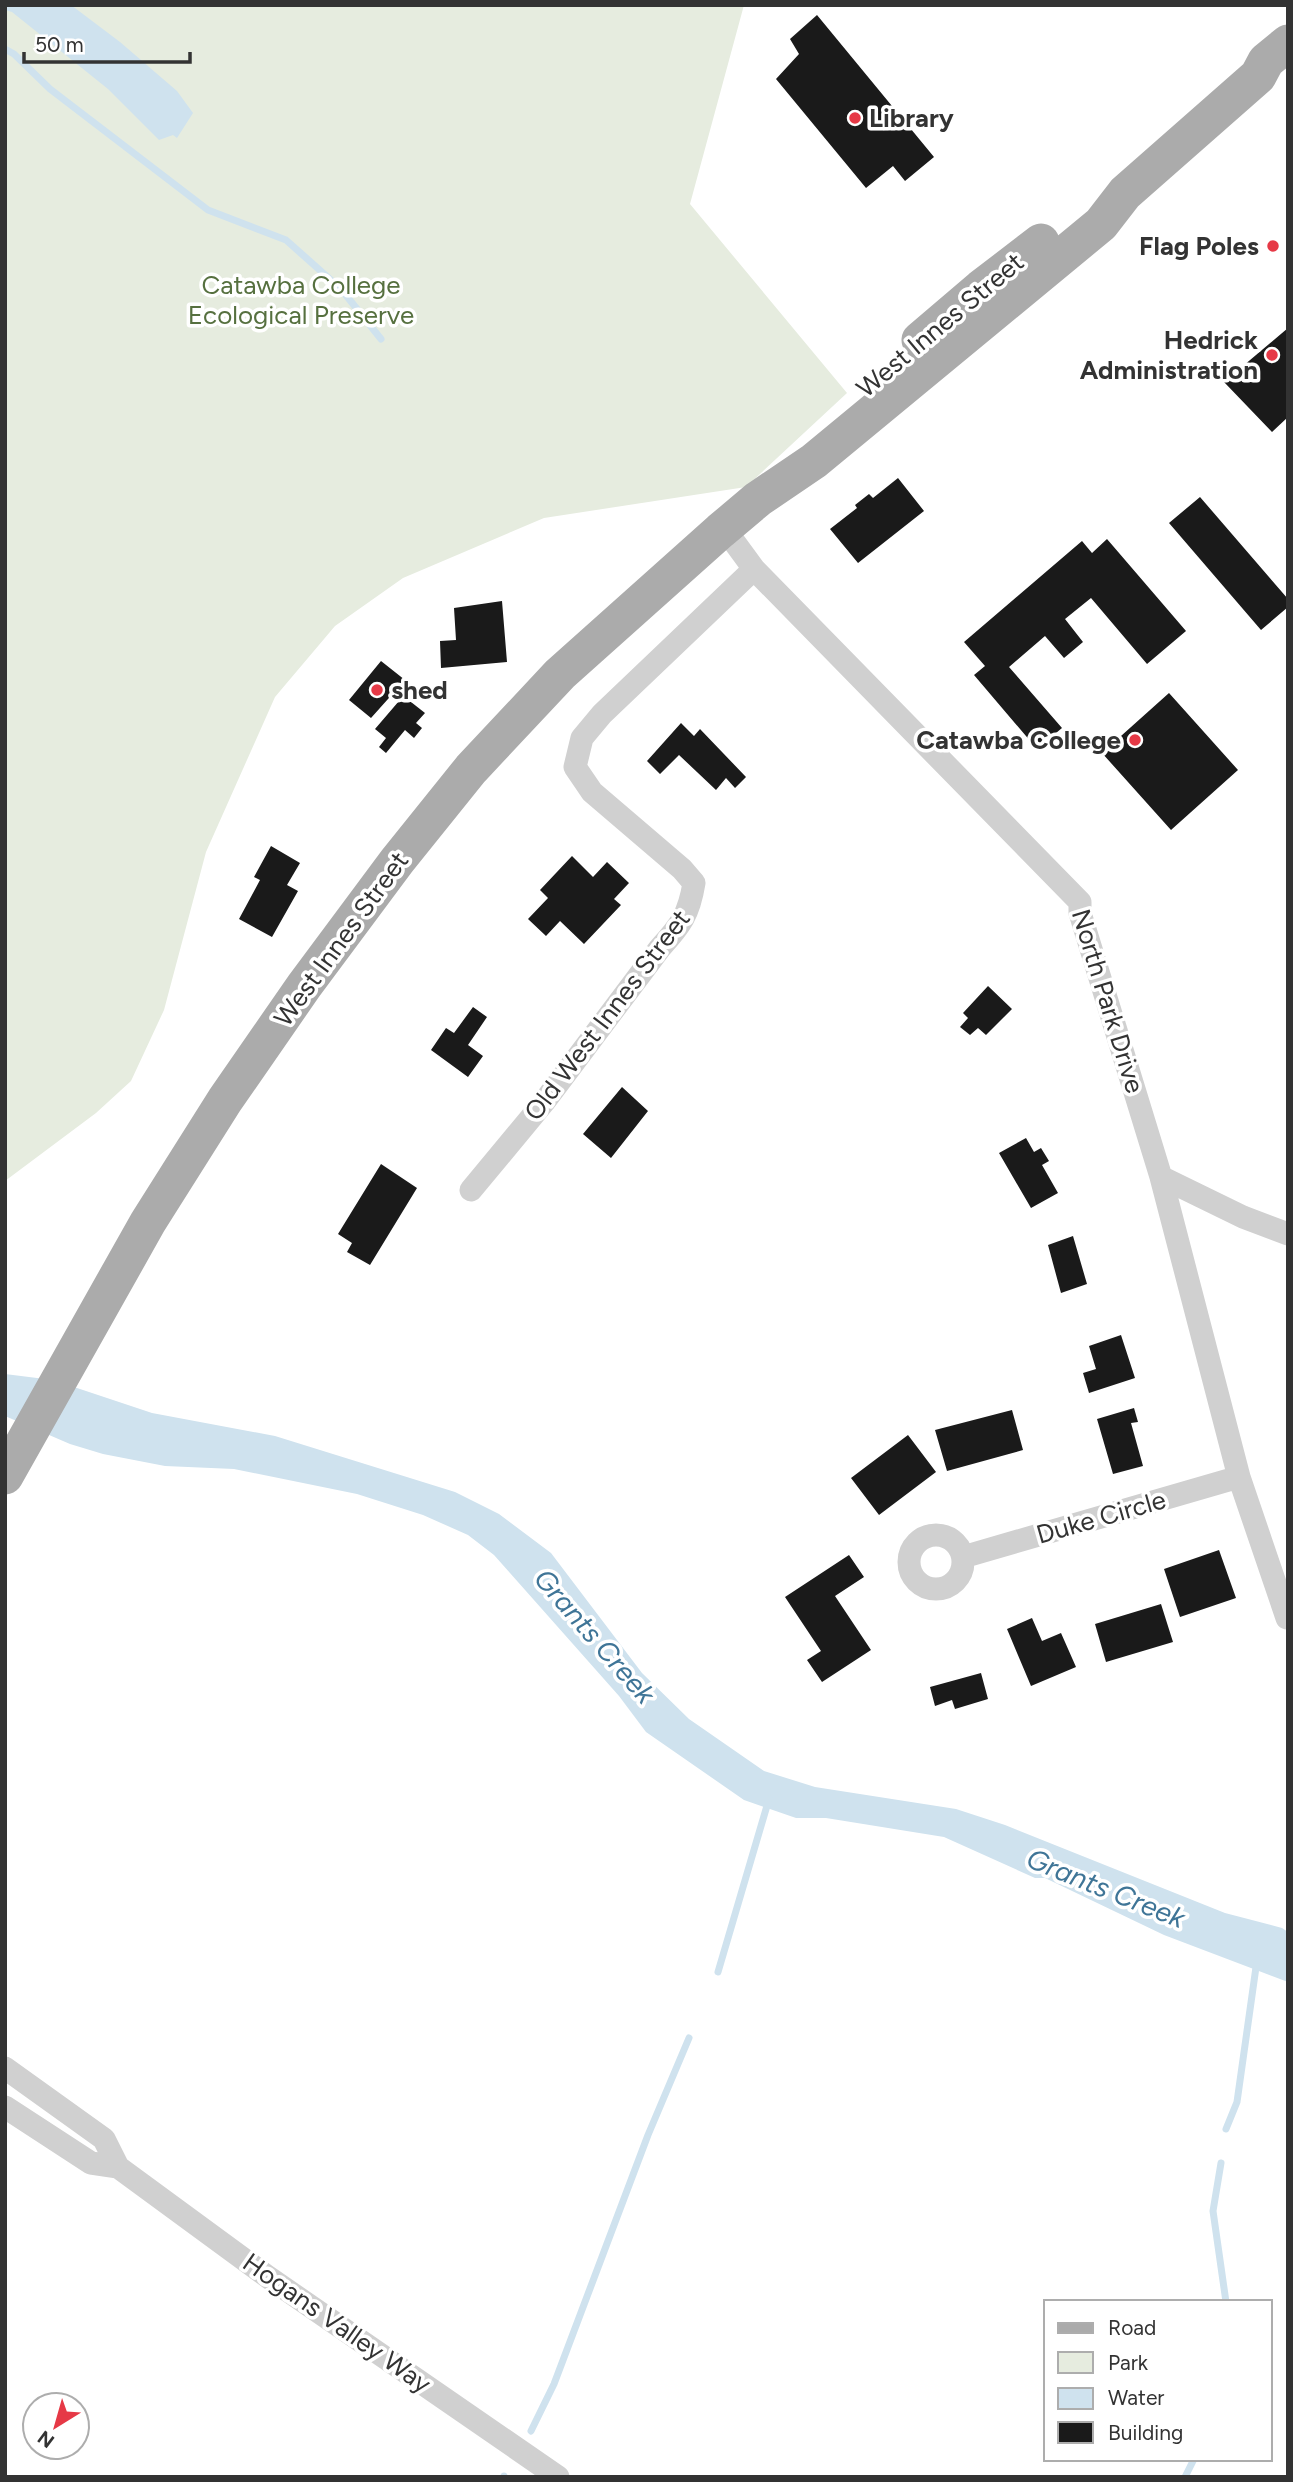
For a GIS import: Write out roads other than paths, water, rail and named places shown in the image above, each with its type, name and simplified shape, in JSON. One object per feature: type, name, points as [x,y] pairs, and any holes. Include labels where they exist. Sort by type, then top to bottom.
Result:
[{"type":"main road","name":"West Innes Street","points":[[6,1474],[148,1222],[225,1100],[304,986],[397,861],[471,769],[559,674],[724,528],[779,485],[826,416],[863,390],[981,288],[1086,206],[1125,193],[1273,71],[1266,61],[1288,43]]},
{"type":"street","name":"North Park Drive","points":[[724,528],[754,569],[1080,902],[1080,913],[1161,1177],[1240,1477],[1287,1618]]},
{"type":"street","name":"Old West Innes Street","points":[[471,1190],[544,1102],[643,970],[680,927],[690,908],[694,883],[682,869],[592,792],[575,767],[582,738],[603,714],[754,569]]},
{"type":"street","points":[[1161,1177],[1243,1217],[1288,1234]]},
{"type":"street","name":"Duke Circle","points":[[963,1557],[1240,1477]]},
{"type":"street","name":"Hogans Valley Way","points":[[5,2068],[104,2139],[118,2167],[268,2277],[558,2477]]},
{"type":"street","name":"Hogans Valley Way","points":[[5,2107],[91,2163],[118,2167]]},
{"type":"water","points":[[5,5],[71,5],[120,42],[177,91],[193,113],[177,138],[173,135],[159,140],[108,89],[12,12],[5,10]]},
{"type":"water","name":"Grants Creek","points":[[5,1374],[53,1380],[152,1413],[275,1436],[455,1492],[499,1514],[551,1553],[642,1673],[689,1719],[764,1771],[815,1787],[956,1809],[1005,1825],[1225,1913],[1282,1928],[1288,1932],[1288,1982],[1164,1935],[1045,1878],[1035,1878],[944,1837],[826,1818],[796,1818],[744,1800],[646,1732],[619,1696],[494,1555],[468,1535],[423,1515],[357,1494],[234,1469],[165,1466],[103,1454],[70,1444],[5,1416]]},
{"type":"waterway","points":[[5,49],[14,54],[50,89],[208,210],[286,240],[341,289],[381,339]]},
{"type":"waterway","points":[[718,1972],[769,1799]]},
{"type":"waterway","points":[[1226,2129],[1237,2102],[1257,1960]]},
{"type":"waterway","points":[[531,2431],[554,2384],[648,2135],[689,2038]]},
{"type":"waterway","points":[[1221,2163],[1213,2211],[1226,2300]]},
{"type":"waterway","points":[[1185,2477],[1193,2461]]},
{"type":"place","name":"Library","points":[[855,118]]},
{"type":"place","name":"Flag Poles","points":[[1273,246]]},
{"type":"place","name":"Hedrick Administration","points":[[1272,355]]},
{"type":"place","name":"shed","points":[[377,690]]},
{"type":"place","name":"Catawba College","points":[[1135,740]]},
{"type":"park label","name":"Catawba College Ecological Preserve","points":[[301,300]]}]
